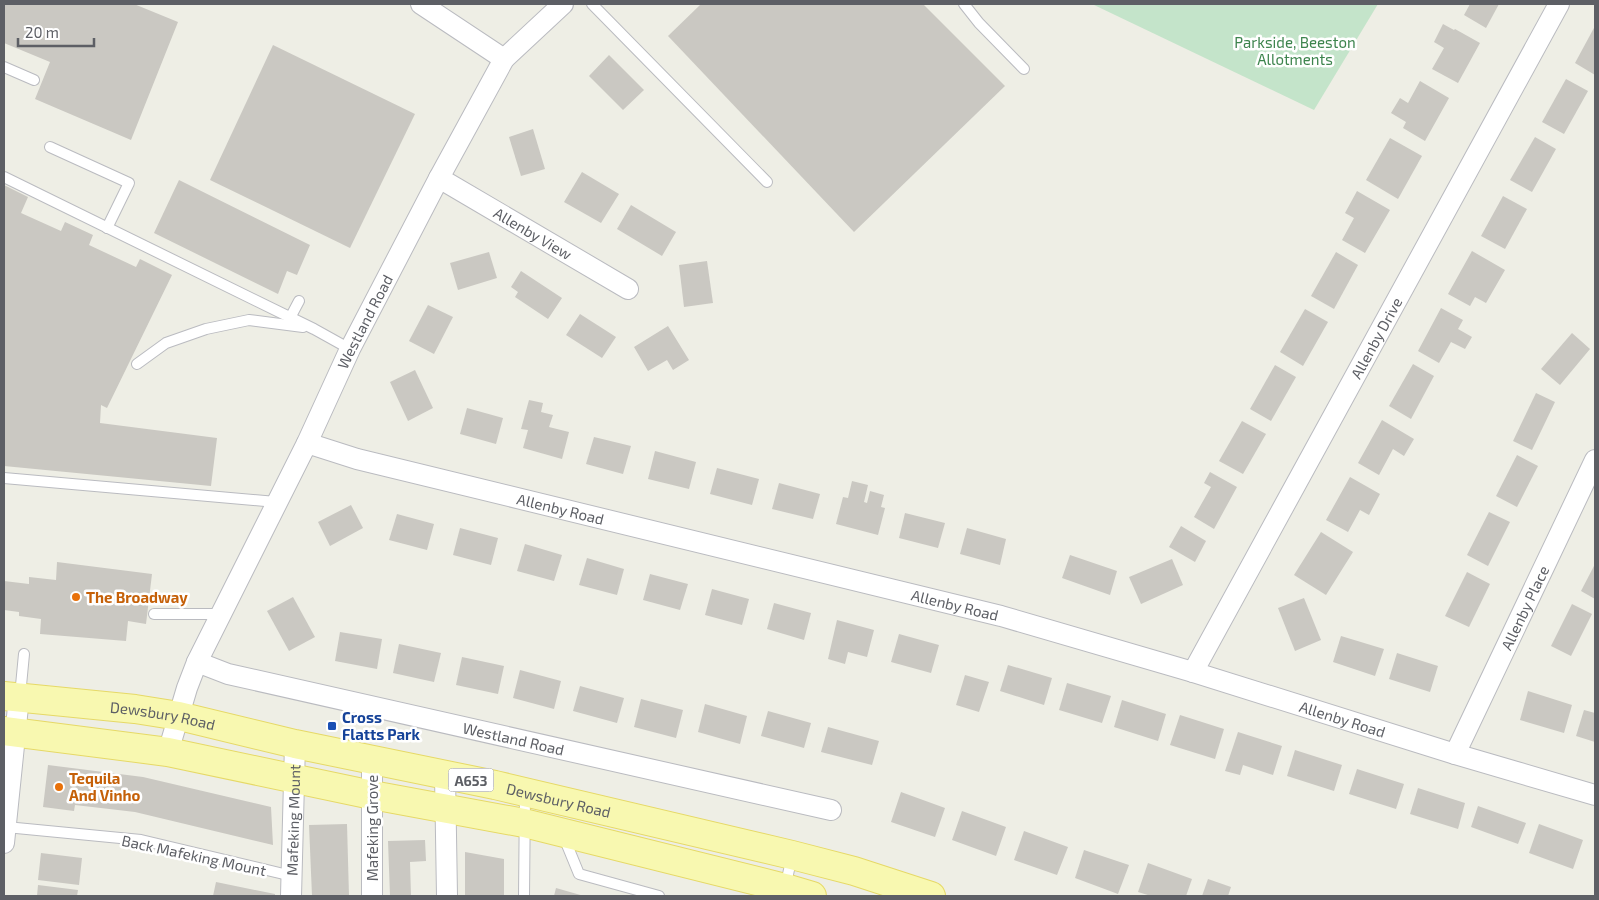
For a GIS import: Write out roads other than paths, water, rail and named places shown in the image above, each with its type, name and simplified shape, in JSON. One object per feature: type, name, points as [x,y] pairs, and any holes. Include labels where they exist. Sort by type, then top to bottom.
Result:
[{"type":"main road","name":"Dewsbury Road","points":[[12,696],[135,709],[180,716],[295,744],[525,792],[792,855],[854,871],[931,896]]},
{"type":"main road","name":"Dewsbury Road","points":[[10,732],[168,752],[294,780],[524,823],[784,892],[812,896]]},
{"type":"street","points":[[422,4],[504,59]]},
{"type":"street","name":"Westland Road","points":[[168,752],[197,662],[306,443],[350,349],[438,178],[504,59],[563,4]]},
{"type":"street","name":"Allenby Drive","points":[[1193,672],[1559,4]]},
{"type":"street","name":"Allenby View","points":[[438,178],[628,289]]},
{"type":"street","name":"Allenby Road","points":[[306,443],[357,459],[1002,616],[1193,672],[1595,795]]},
{"type":"street","name":"Allenby Place","points":[[1456,754],[1595,460]]},
{"type":"street","name":"Westland Road","points":[[197,662],[234,676],[831,810]]},
{"type":"street","points":[[5,835],[12,696]]},
{"type":"street","name":"Mafeking Mount","points":[[291,896],[295,744]]},
{"type":"street","name":"Mafeking Grove","points":[[372,760],[372,896]]},
{"type":"street","points":[[445,775],[447,896]]},
{"type":"lane","points":[[592,4],[766,182]]},
{"type":"lane","points":[[964,4],[979,24],[1024,70]]},
{"type":"lane","points":[[4,67],[34,80]]},
{"type":"lane","points":[[50,147],[129,184],[107,228]]},
{"type":"lane","points":[[4,177],[314,329],[350,349]]},
{"type":"lane","points":[[290,318],[299,301]]},
{"type":"lane","points":[[137,364],[166,342],[206,329],[250,320],[314,329]]},
{"type":"lane","points":[[4,478],[276,502]]},
{"type":"lane","points":[[154,614],[221,614]]},
{"type":"lane","points":[[12,696],[24,654]]},
{"type":"lane","points":[[524,896],[525,792]]},
{"type":"lane","points":[[562,833],[579,874],[658,896]]},
{"type":"lane","name":"Back Mafeking Mount","points":[[5,835],[141,840],[292,876]]},
{"type":"lane","points":[[784,892],[792,855]]},
{"type":"place","name":"The Broadway","points":[[76,597]]},
{"type":"place","name":"Cross Flatts Park","points":[[332,726]]},
{"type":"place","name":"Tequila And Vinho","points":[[59,787]]},
{"type":"park label","name":"Parkside, Beeston Allotments","points":[[1295,50]]}]
